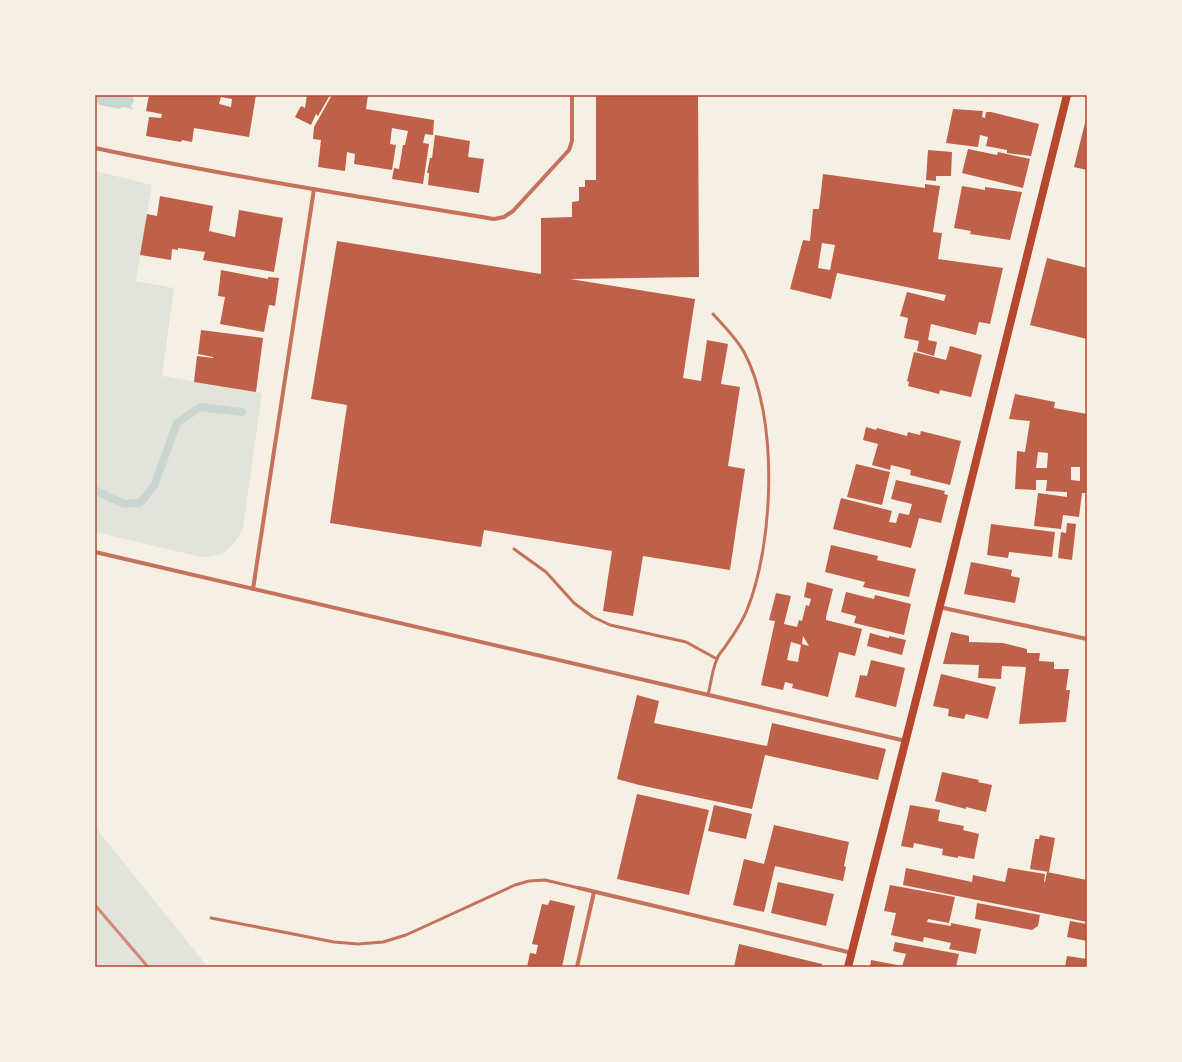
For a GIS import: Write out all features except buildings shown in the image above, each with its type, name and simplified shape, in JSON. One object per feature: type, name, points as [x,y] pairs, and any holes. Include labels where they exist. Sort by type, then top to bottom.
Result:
[{"type":"main road","points":[[848,967],[906,741],[1067,95]]},
{"type":"street","points":[[95,148],[314,189],[494,218],[504,217],[513,211],[569,150],[572,141],[572,95]]},
{"type":"street","points":[[253,589],[314,189]]},
{"type":"street","points":[[95,552],[906,741]]},
{"type":"street","points":[[939,608],[1087,639]]},
{"type":"street","points":[[579,888],[852,953]]},
{"type":"street","points":[[576,967],[594,892]]},
{"type":"lane","points":[[708,695],[717,659],[747,612],[754,591],[767,525],[769,464],[760,398],[752,372],[744,352],[734,337],[713,314]]},
{"type":"lane","points":[[514,549],[546,572],[574,603],[593,617],[610,625],[686,642],[717,659]]},
{"type":"lane","points":[[211,918],[334,942],[358,944],[383,942],[406,935],[515,885],[529,881],[545,880],[579,888]]},
{"type":"shaded area","points":[[97,95],[132,96],[134,99],[130,106],[133,108],[132,110],[130,108],[122,107],[120,109],[99,105],[97,102]]},
{"type":"shaded area","points":[[95,171],[152,185],[136,281],[174,288],[162,376],[262,393],[243,528],[232,546],[216,555],[201,557],[95,532]]},
{"type":"shaded area","points":[[95,827],[208,967],[95,967]]},
{"type":"waterway","points":[[95,490],[124,504],[140,503],[154,486],[177,423],[200,407],[242,412]]},
{"type":"railway","points":[[95,905],[148,967]]}]
